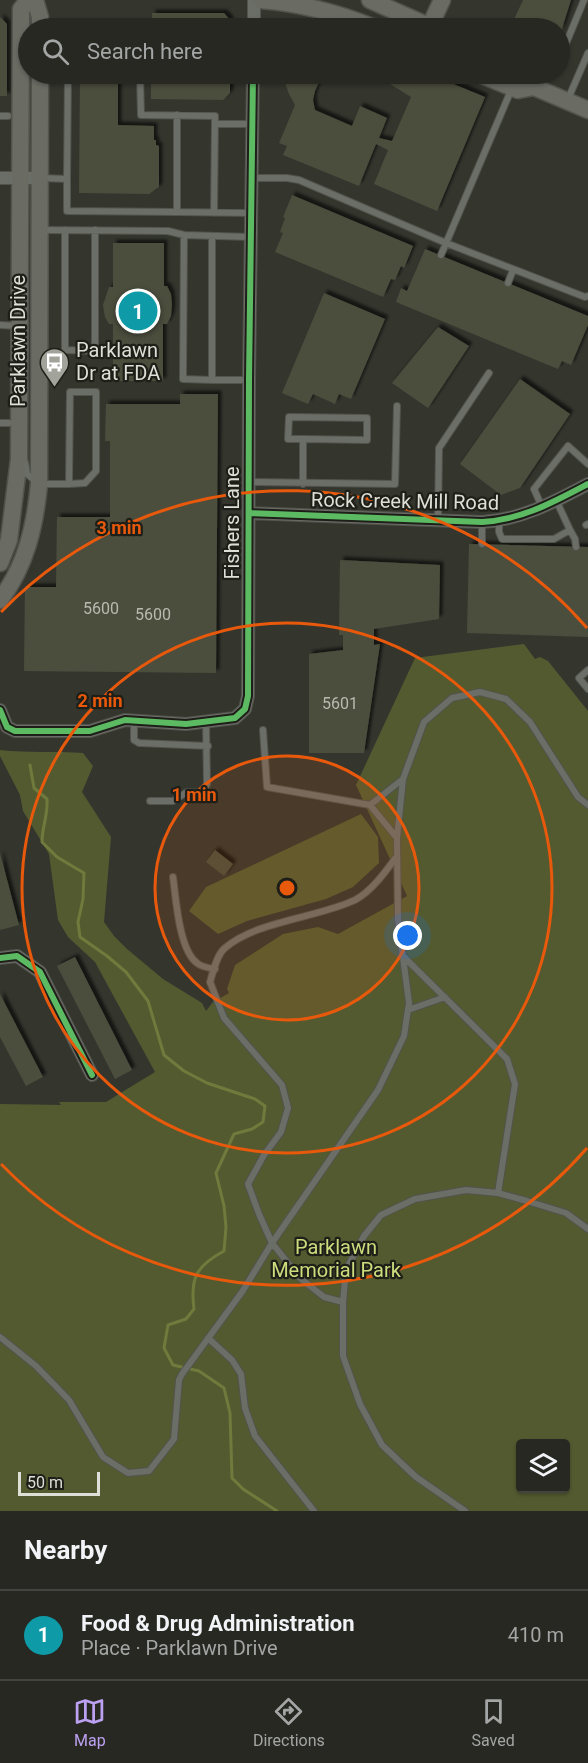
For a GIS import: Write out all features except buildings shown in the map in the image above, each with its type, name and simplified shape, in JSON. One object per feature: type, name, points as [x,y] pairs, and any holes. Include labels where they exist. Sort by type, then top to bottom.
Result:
[{"type":"main road","name":"Parklawn Drive","points":[[21,18],[21,9],[29,0]]},
{"type":"main road","points":[[35,0],[40,18]]},
{"type":"main road","points":[[260,0],[304,5],[348,18]]},
{"type":"main road","points":[[370,0],[409,18]]},
{"type":"main road","points":[[435,18],[442,0]]},
{"type":"main road","name":"Parklawn Drive","points":[[0,563],[9,540],[18,475],[14,428],[19,326],[21,84]]},
{"type":"main road","name":"Parklawn Drive","points":[[0,600],[22,563],[32,533],[39,484],[40,84]]},
{"type":"main road","points":[[504,84],[518,90],[534,87]]},
{"type":"main road","points":[[532,84],[588,110]]},
{"type":"street","points":[[254,0],[254,18]]},
{"type":"street","name":"Fishers Lane","points":[[0,710],[8,727],[15,731],[90,731],[125,720],[186,724],[235,718],[245,709],[248,696],[253,84]]},
{"type":"street","points":[[0,178],[39,178]]},
{"type":"street","name":"Rock Creek Mill Road","points":[[249,513],[499,521],[511,519],[542,507],[588,484]]},
{"type":"street","points":[[0,958],[17,956],[40,972],[92,1075]]},
{"type":"lane","points":[[570,33],[584,0]]},
{"type":"lane","points":[[567,101],[588,53]]},
{"type":"lane","points":[[68,84],[67,211],[253,213]]},
{"type":"lane","points":[[140,84],[141,115],[215,116],[214,213]]},
{"type":"lane","points":[[534,87],[537,84]]},
{"type":"lane","points":[[441,255],[512,87]]},
{"type":"lane","points":[[177,115],[177,212]]},
{"type":"lane","points":[[0,116],[8,116]]},
{"type":"lane","points":[[215,124],[253,124]]},
{"type":"lane","points":[[39,178],[67,179]]},
{"type":"lane","points":[[253,178],[299,180],[513,270],[585,297],[588,296]]},
{"type":"lane","points":[[39,230],[168,231],[184,236],[252,237]]},
{"type":"lane","points":[[65,230],[65,350],[95,351],[95,230]]},
{"type":"lane","points":[[184,236],[183,379],[249,380]]},
{"type":"lane","points":[[212,236],[213,380]]},
{"type":"lane","points":[[508,283],[513,270]]},
{"type":"lane","points":[[0,325],[19,326]]},
{"type":"lane","points":[[438,520],[440,448],[489,373]]},
{"type":"lane","points":[[0,423],[14,428],[27,474],[39,484],[69,484],[85,483],[96,471],[96,392],[70,392],[69,484]]},
{"type":"lane","points":[[249,482],[395,484],[397,406]]},
{"type":"lane","points":[[289,417],[367,418],[367,440],[303,439],[288,439],[289,417]]},
{"type":"lane","points":[[303,439],[303,484]]},
{"type":"lane","points":[[542,507],[534,489],[568,446],[588,464]]},
{"type":"lane","points":[[556,500],[575,539],[576,547]]},
{"type":"lane","points":[[499,521],[499,532],[502,539],[554,539],[570,530]]},
{"type":"lane","points":[[482,522],[482,544]]},
{"type":"lane","points":[[588,670],[579,678],[588,689]]},
{"type":"lane","points":[[0,1337],[36,1366],[69,1400],[103,1457],[128,1473],[149,1471],[174,1439],[179,1380],[182,1374],[242,1292],[272,1243],[378,1090],[404,1036],[409,1004],[398,920],[397,838],[403,779],[424,722],[452,698],[480,692],[506,699],[530,722],[578,797],[588,805]]},
{"type":"lane","points":[[134,721],[134,740],[139,743],[208,746]]},
{"type":"lane","points":[[150,801],[173,801],[187,792],[202,793],[207,784],[206,721]]},
{"type":"lane","points":[[263,730],[267,787],[370,805],[397,838]]},
{"type":"lane","points":[[370,805],[403,779]]},
{"type":"lane","points":[[343,1302],[324,1297],[300,1278],[272,1243],[259,1214],[248,1184],[264,1155],[281,1132],[288,1108],[282,1085],[225,1018],[210,981],[223,949],[255,931],[357,899],[380,878],[397,856]]},
{"type":"lane","points":[[173,878],[180,933],[192,959],[198,965],[215,969]]},
{"type":"lane","points":[[403,956],[507,1059],[515,1084],[498,1193]]},
{"type":"lane","points":[[408,1010],[445,997]]},
{"type":"lane","points":[[465,1511],[416,1477],[382,1445],[360,1404],[343,1356],[343,1302],[346,1270],[364,1236],[381,1215],[415,1199],[466,1190],[498,1193],[566,1213],[588,1229]]},
{"type":"lane","points":[[208,1338],[232,1360],[241,1374],[245,1408],[255,1436],[314,1511]]},
{"type":"green space","name":"Parklawn Memorial Park","points":[[524,644],[535,659],[540,657],[548,661],[588,711],[588,1511],[0,1511],[0,1104],[61,1105],[59,1102],[106,1102],[155,1072],[95,962],[68,937],[58,920],[49,854],[23,811],[20,795],[0,756],[0,750],[83,753],[93,766],[82,792],[111,837],[104,922],[127,949],[163,979],[202,1003],[206,1011],[213,1002],[229,993],[227,989],[235,965],[283,934],[318,927],[338,934],[407,896],[356,785],[415,658]]},
{"type":"green space","points":[[361,814],[378,837],[379,863],[353,887],[326,899],[247,921],[218,934],[189,911],[206,887]]},
{"type":"waterway","points":[[30,765],[34,788],[47,799],[42,842],[57,857],[84,873],[83,899],[78,922],[80,937],[126,972],[148,1001],[164,1055],[184,1071],[207,1083],[255,1099],[265,1106],[263,1122],[252,1129],[234,1134],[216,1173],[224,1206],[226,1227],[224,1251],[207,1262],[197,1274],[193,1289],[194,1309],[186,1319],[168,1325],[164,1348],[173,1365],[199,1371],[224,1388],[230,1413],[232,1478],[243,1489],[277,1511]]},
{"type":"cycle path","points":[[0,710],[7,727],[15,731],[90,731],[125,720],[186,724],[235,718],[245,709],[248,696],[253,84]]},
{"type":"cycle path","points":[[249,513],[496,521],[524,514],[588,484]]},
{"type":"cycle path","points":[[0,958],[17,956],[40,972],[92,1075]]},
{"type":"place","name":"Food & Drug Administration","points":[[138,311]]},
{"type":"place","name":"Parklawn Dr at FDA","points":[[55,388]]}]
